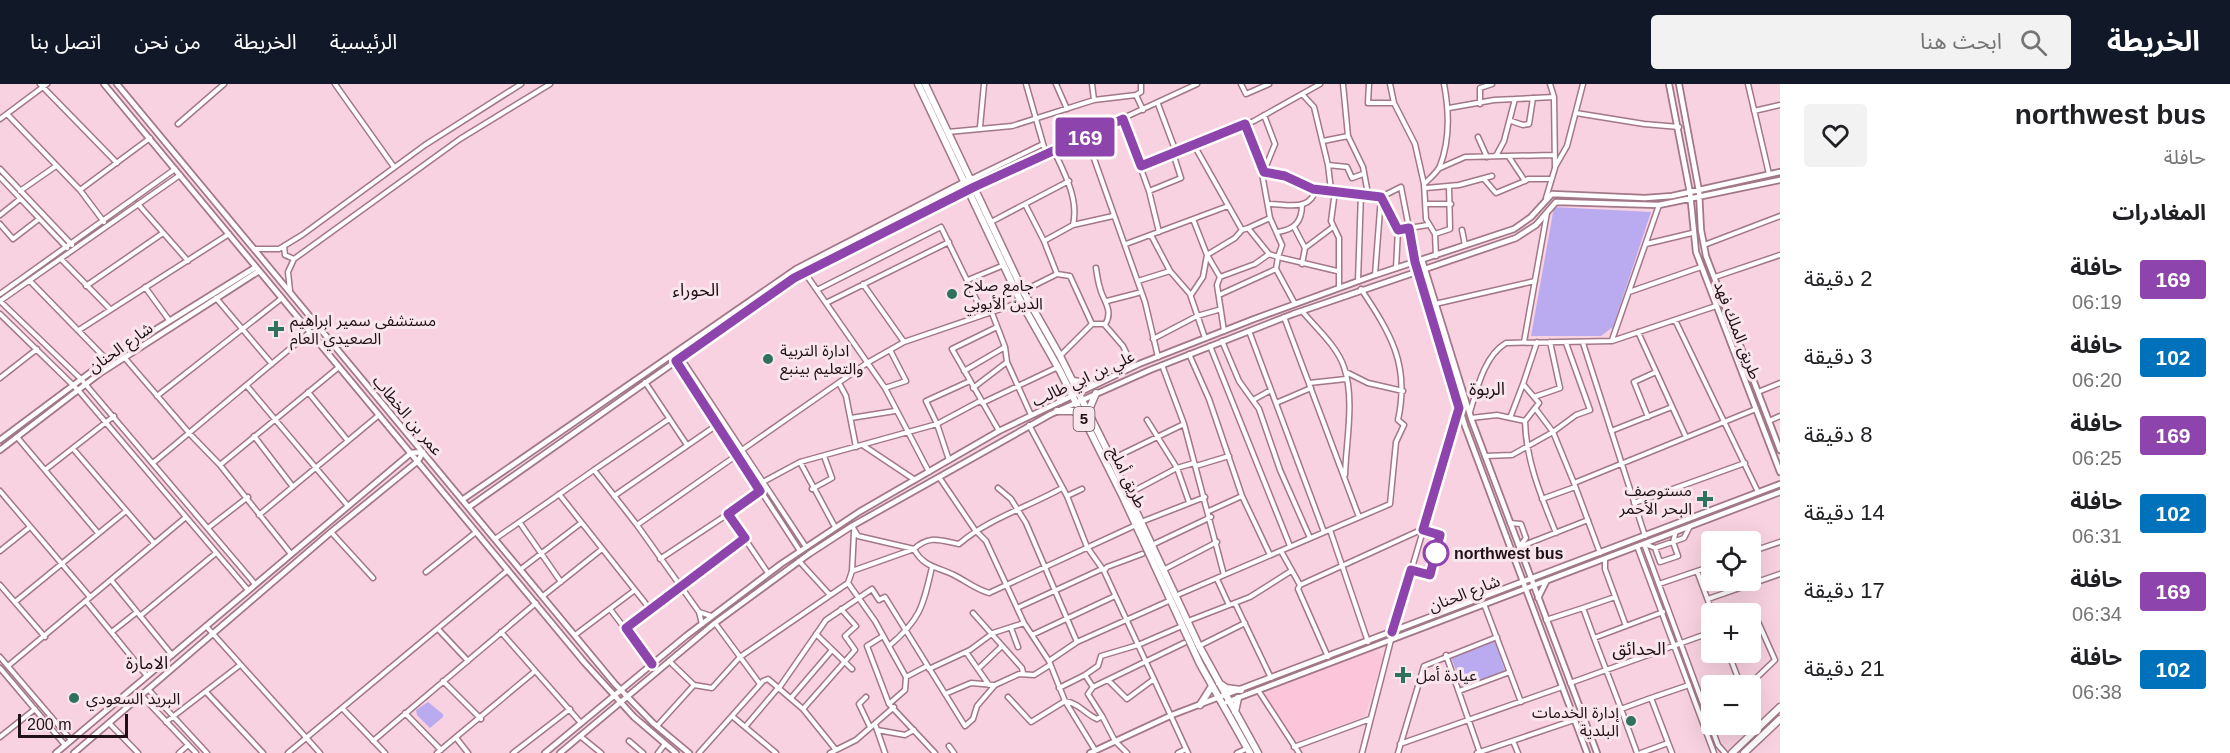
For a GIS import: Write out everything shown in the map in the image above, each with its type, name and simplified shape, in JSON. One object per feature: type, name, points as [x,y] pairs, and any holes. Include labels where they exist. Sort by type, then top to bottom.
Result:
[{"type":"highway","name":"طريق أملج","points":[[918,84],[1023,291],[1060,356],[1070,383],[1185,624],[1250,751]]},
{"type":"highway","name":"طريق أملج","points":[[925,84],[968,180]]},
{"type":"highway","name":"طريق أملج","points":[[972,188],[1021,302],[1070,383]]},
{"type":"highway","points":[[1060,401],[1070,383],[1093,385]]},
{"type":"highway","points":[[1057,411],[1073,411],[1085,415],[1096,393]]},
{"type":"highway","name":"طريق أملج","points":[[1085,415],[1112,460],[1128,494],[1138,523],[1163,570],[1173,598]]},
{"type":"highway","name":"طريق أملج","points":[[1185,624],[1199,646],[1214,684]]},
{"type":"highway","points":[[1200,705],[1214,684],[1241,690]]},
{"type":"highway","points":[[1234,713],[1238,698]]},
{"type":"highway","name":"طريق أملج","points":[[1222,700],[1234,713],[1258,753]]},
{"type":"highway","points":[[1732,753],[1780,707]]},
{"type":"highway","points":[[1744,753],[1754,750],[1780,719]]},
{"type":"main road","name":"عمر بن الخطاب","points":[[104,84],[605,686],[629,712],[676,753]]},
{"type":"main road","name":"عمر بن الخطاب","points":[[117,84],[620,690],[689,753]]},
{"type":"main road","name":"طريق الملك فهد","points":[[1670,84],[1690,193],[1692,233],[1701,267],[1780,472]]},
{"type":"main road","points":[[1680,84],[1699,191],[1704,245],[1780,450]]},
{"type":"main road","points":[[1546,198],[1558,193],[1644,198],[1690,193],[1780,172]]},
{"type":"main road","points":[[462,500],[796,269],[968,180]]},
{"type":"main road","points":[[1548,209],[1559,202],[1659,205],[1780,180]]},
{"type":"main road","points":[[469,507],[678,359],[805,273],[972,188]]},
{"type":"main road","name":"علي بن ابي طالب","points":[[545,753],[711,616],[768,573],[835,527],[999,431],[1075,393],[1205,338],[1375,274],[1514,229],[1531,217],[1546,198]]},
{"type":"main road","name":"علي بن ابي طالب","points":[[560,753],[715,623],[799,561],[1029,425],[1162,365],[1301,310],[1516,238],[1536,225],[1548,209]]},
{"type":"main road","points":[[1422,260],[1470,415],[1597,753]]},
{"type":"main road","points":[[1415,262],[1459,408],[1587,753]]},
{"type":"main road","name":"شارع الحنان","points":[[0,450],[124,357],[258,269]]},
{"type":"main road","name":"شارع الحنان","points":[[0,440],[107,360],[169,320],[258,269]]},
{"type":"main road","points":[[56,753],[411,453],[423,452]]},
{"type":"main road","points":[[74,753],[330,532],[418,461],[423,452]]},
{"type":"main road","name":"شارع الحنان","points":[[1222,700],[1241,690],[1779,484]]},
{"type":"main road","name":"شارع الحنان","points":[[1092,752],[1172,715],[1200,705],[1238,698],[1778,493]]},
{"type":"main road","points":[[1527,568],[1544,575]]},
{"type":"main road","points":[[1514,586],[1519,572]]},
{"type":"main road","points":[[1538,598],[1546,582]]},
{"type":"main road","points":[[1517,592],[1529,598]]},
{"type":"main road","points":[[612,680],[621,684],[630,682]]},
{"type":"main road","points":[[603,704],[608,696],[605,686]]},
{"type":"main road","points":[[635,706],[633,697],[636,689]]},
{"type":"main road","points":[[609,711],[619,709],[629,712]]},
{"type":"street","points":[[178,124],[224,84]]},
{"type":"street","points":[[335,84],[394,167]]},
{"type":"street","points":[[507,84],[512,90]]},
{"type":"street","points":[[254,249],[275,250],[284,246],[394,167],[519,84]]},
{"type":"street","points":[[290,292],[289,268],[294,259],[460,139],[550,84]]},
{"type":"street","points":[[980,127],[984,84]]},
{"type":"street","points":[[1026,84],[1041,145],[1046,154]]},
{"type":"street","points":[[1056,84],[1067,109]]},
{"type":"street","points":[[1092,84],[1094,100]]},
{"type":"street","points":[[947,132],[980,127],[1012,126],[1094,100],[1136,95],[1141,92],[1141,84]]},
{"type":"street","points":[[972,188],[1197,84]]},
{"type":"street","points":[[1241,84],[1246,94],[1269,84]]},
{"type":"street","points":[[1141,166],[1245,124],[1320,84]]},
{"type":"street","points":[[1343,84],[1348,136],[1364,167],[1363,174],[1368,194]]},
{"type":"street","points":[[1369,84],[1368,102],[1394,103]]},
{"type":"street","points":[[1390,84],[1394,103],[1415,144],[1425,186],[1428,225],[1435,234],[1436,256]]},
{"type":"street","points":[[1425,186],[1439,168],[1446,144],[1449,108],[1444,84]]},
{"type":"street","points":[[1480,104],[1480,88],[1492,84]]},
{"type":"street","points":[[1550,84],[1554,97],[1553,155],[1555,168]]},
{"type":"street","points":[[1546,198],[1549,179],[1567,146],[1583,84]]},
{"type":"street","points":[[1748,84],[1769,174]]},
{"type":"street","points":[[0,119],[44,85],[117,163]]},
{"type":"street","points":[[1302,94],[1314,107],[1333,191],[1331,221],[1339,237],[1337,271],[1339,288]]},
{"type":"street","points":[[1136,95],[1143,110]]},
{"type":"street","points":[[1449,108],[1515,99],[1554,97]]},
{"type":"street","points":[[1510,121],[1523,125],[1529,123],[1533,98]]},
{"type":"street","points":[[1496,156],[1510,121],[1515,99]]},
{"type":"street","points":[[1149,191],[1180,178],[1158,104]]},
{"type":"street","points":[[1754,111],[1780,105]]},
{"type":"street","points":[[1576,113],[1679,127]]},
{"type":"street","points":[[7,114],[80,190],[104,222]]},
{"type":"street","points":[[1263,170],[1275,144],[1264,115]]},
{"type":"street","points":[[1123,119],[1149,191],[1159,232]]},
{"type":"street","points":[[1245,124],[1263,170],[1270,218],[1282,245],[1276,269],[1295,304]]},
{"type":"street","points":[[1086,136],[1101,173],[1113,216],[1126,244],[1158,357]]},
{"type":"street","points":[[1323,141],[1348,136]]},
{"type":"street","points":[[1478,137],[1487,157]]},
{"type":"street","points":[[80,190],[150,138]]},
{"type":"street","points":[[968,180],[1041,145]]},
{"type":"street","points":[[1194,145],[1242,230]]},
{"type":"street","points":[[1054,151],[1069,182],[1076,214],[1073,225]]},
{"type":"street","points":[[1439,168],[1465,157],[1553,155]]},
{"type":"street","points":[[1508,156],[1525,182]]},
{"type":"street","points":[[1328,165],[1347,166],[1352,177],[1363,174]]},
{"type":"street","points":[[20,190],[56,166]]},
{"type":"street","points":[[0,169],[69,247]]},
{"type":"street","points":[[0,294],[104,222],[175,169]]},
{"type":"street","points":[[1263,170],[1316,189],[1381,197],[1401,187],[1415,262]]},
{"type":"street","points":[[180,175],[0,301],[87,385],[255,584]]},
{"type":"street","points":[[1425,186],[1449,186],[1492,176]]},
{"type":"street","points":[[1,179],[69,247]]},
{"type":"street","points":[[1484,179],[1496,193],[1528,179],[1549,179]]},
{"type":"street","points":[[990,222],[1069,182]]},
{"type":"street","points":[[1435,234],[1450,230],[1449,186]]},
{"type":"street","points":[[1269,204],[1311,203],[1316,189]]},
{"type":"street","points":[[1358,281],[1361,193]]},
{"type":"street","points":[[1381,197],[1398,230],[1396,268]]},
{"type":"street","points":[[1375,274],[1381,197]]},
{"type":"street","points":[[0,214],[20,199]]},
{"type":"street","points":[[138,204],[188,261]]},
{"type":"street","points":[[1025,204],[1044,241],[1057,274]]},
{"type":"street","points":[[1278,232],[1294,227],[1301,220],[1302,204]]},
{"type":"street","points":[[1426,204],[1451,204]]},
{"type":"street","points":[[1612,341],[1659,205]]},
{"type":"street","points":[[1126,244],[1228,206]]},
{"type":"street","points":[[1524,342],[1548,209]]},
{"type":"street","points":[[1044,241],[1073,225],[1113,216]]},
{"type":"street","points":[[1704,245],[1780,216]]},
{"type":"street","points":[[1191,295],[1203,277],[1207,255],[1235,238],[1242,230],[1270,218]]},
{"type":"street","points":[[0,225],[13,239],[39,219]]},
{"type":"street","points":[[1193,219],[1207,255],[1220,277]]},
{"type":"street","points":[[1398,230],[1428,225]]},
{"type":"street","points":[[817,290],[941,227],[978,303]]},
{"type":"street","points":[[1294,227],[1305,248],[1302,264]]},
{"type":"street","points":[[1305,248],[1333,227]]},
{"type":"street","points":[[1248,228],[1269,254],[1337,271]]},
{"type":"street","points":[[1462,230],[1466,246]]},
{"type":"street","points":[[86,286],[164,233]]},
{"type":"street","points":[[1645,244],[1692,233]]},
{"type":"street","points":[[79,330],[229,234]]},
{"type":"street","points":[[1151,235],[1170,271],[1191,295],[1205,338]]},
{"type":"street","points":[[826,303],[949,242]]},
{"type":"street","points":[[284,246],[285,255],[294,259]]},
{"type":"street","points":[[1224,331],[1217,285],[1220,277],[1255,264],[1269,254]]},
{"type":"street","points":[[1714,277],[1780,255]]},
{"type":"street","points":[[61,259],[110,309]]},
{"type":"street","points":[[968,280],[1004,264]]},
{"type":"street","points":[[1629,292],[1701,267]]},
{"type":"street","points":[[1096,268],[1099,287],[1107,301],[1109,318],[1105,325]]},
{"type":"street","points":[[1219,295],[1276,269]]},
{"type":"street","points":[[1138,281],[1170,271]]},
{"type":"street","points":[[805,273],[885,388],[895,411],[929,472]]},
{"type":"street","points":[[1023,291],[1057,274],[1070,276],[1092,324]]},
{"type":"street","points":[[1435,304],[1535,280]]},
{"type":"street","points":[[29,281],[107,360]]},
{"type":"street","points":[[863,284],[904,342]]},
{"type":"street","points":[[145,287],[169,320]]},
{"type":"street","points":[[945,694],[971,683],[992,685],[1023,673],[1034,675],[1077,642],[1290,546],[1390,504],[1396,442],[1404,425],[1398,420],[1404,391],[1401,367],[1383,321],[1361,289]]},
{"type":"street","points":[[1107,301],[1138,293]]},
{"type":"street","points":[[216,298],[272,364]]},
{"type":"street","points":[[157,396],[282,298]]},
{"type":"street","points":[[742,450],[867,363],[904,342],[992,314],[1021,302]]},
{"type":"street","points":[[1525,421],[1497,415],[1470,415],[1482,374],[1497,348],[1506,343],[1612,341],[1716,306]]},
{"type":"street","points":[[1153,339],[1197,316],[1218,310]]},
{"type":"street","points":[[1301,310],[1333,348],[1345,372],[1345,479]]},
{"type":"street","points":[[0,314],[74,384],[248,590]]},
{"type":"street","points":[[992,314],[1005,347],[1007,362],[1031,415]]},
{"type":"street","points":[[1284,317],[1359,517]]},
{"type":"street","points":[[1675,320],[1758,492]]},
{"type":"street","points":[[1060,356],[1092,324],[1105,325],[1123,346],[1133,367]]},
{"type":"street","points":[[997,327],[952,349],[999,431]]},
{"type":"street","points":[[1249,331],[1324,532]]},
{"type":"street","points":[[153,463],[310,332]]},
{"type":"street","points":[[1638,332],[1686,437]]},
{"type":"street","points":[[1222,341],[1239,381],[1259,409],[1280,470],[1310,538]]},
{"type":"street","points":[[1510,418],[1537,342]]},
{"type":"street","points":[[1534,397],[1560,388],[1550,342]]},
{"type":"street","points":[[1485,456],[1512,455],[1553,432],[1576,415],[1590,410],[1566,343]]},
{"type":"street","points":[[1583,343],[1645,536]]},
{"type":"street","points":[[1210,346],[1260,477],[1290,546]]},
{"type":"street","points":[[964,371],[1005,347]]},
{"type":"street","points":[[0,378],[38,349]]},
{"type":"street","points":[[885,388],[906,381],[890,350]]},
{"type":"street","points":[[1189,354],[1209,399],[1242,496],[1270,555]]},
{"type":"street","points":[[124,357],[248,498],[291,554]]},
{"type":"street","points":[[678,359],[717,424],[800,551]]},
{"type":"street","points":[[678,359],[806,547]]},
{"type":"street","points":[[973,388],[1007,362]]},
{"type":"street","points":[[1162,365],[1184,424],[1209,511],[1224,576]]},
{"type":"street","points":[[220,465],[339,366]]},
{"type":"street","points":[[763,482],[800,462],[938,424],[1059,367]]},
{"type":"street","points":[[1345,372],[1368,383],[1404,391]]},
{"type":"street","points":[[1648,417],[1634,382],[1656,372]]},
{"type":"street","points":[[1276,403],[1310,385],[1346,379]]},
{"type":"street","points":[[949,460],[938,424],[926,401],[970,381]]},
{"type":"street","points":[[645,382],[687,445]]},
{"type":"street","points":[[838,383],[846,396],[856,447]]},
{"type":"street","points":[[1758,392],[1780,383]]},
{"type":"street","points":[[1523,384],[1539,403],[1525,421],[1525,446],[1556,533]]},
{"type":"street","points":[[247,386],[348,506]]},
{"type":"street","points":[[1253,400],[1271,390]]},
{"type":"street","points":[[308,392],[348,441]]},
{"type":"street","points":[[1611,431],[1672,407]]},
{"type":"street","points":[[1392,632],[1459,408]]},
{"type":"street","points":[[1535,408],[1553,432],[1600,553]]},
{"type":"street","points":[[1542,499],[1756,409]]},
{"type":"street","points":[[852,418],[895,411]]},
{"type":"street","points":[[259,515],[379,415]]},
{"type":"street","points":[[45,470],[114,416]]},
{"type":"street","points":[[1769,421],[1780,416]]},
{"type":"street","points":[[495,539],[669,419]]},
{"type":"street","points":[[1147,420],[1177,468],[1190,502]]},
{"type":"street","points":[[614,496],[717,424]]},
{"type":"street","points":[[1112,460],[1184,424]]},
{"type":"street","points":[[1029,425],[1067,496],[1087,547],[1103,570],[1172,715],[1187,751],[1178,753]]},
{"type":"street","points":[[254,436],[293,487]]},
{"type":"street","points":[[16,437],[98,533]]},
{"type":"street","points":[[864,445],[915,480]]},
{"type":"street","points":[[75,451],[154,543]]},
{"type":"street","points":[[636,525],[737,455]]},
{"type":"street","points":[[812,489],[832,478],[824,456]]},
{"type":"street","points":[[1128,494],[1177,468],[1229,456]]},
{"type":"street","points":[[800,462],[812,489],[835,527]]},
{"type":"street","points":[[1634,503],[1744,463]]},
{"type":"street","points":[[594,470],[699,612],[702,624]]},
{"type":"street","points":[[939,477],[975,530],[986,541],[1024,623],[1050,663],[1065,701],[1092,752]]},
{"type":"street","points":[[999,488],[1019,511],[1077,642]]},
{"type":"street","points":[[852,572],[914,549],[924,540],[931,538],[959,544],[975,530],[1019,511],[1062,488]]},
{"type":"street","points":[[1067,496],[1082,489]]},
{"type":"street","points":[[0,491],[61,563],[147,676]]},
{"type":"street","points":[[660,559],[760,491]]},
{"type":"street","points":[[559,494],[650,609]]},
{"type":"street","points":[[1209,511],[1242,496]]},
{"type":"street","points":[[0,501],[5,497]]},
{"type":"street","points":[[914,549],[918,558],[932,567],[954,575],[973,588],[988,593],[1138,523],[1205,497]]},
{"type":"street","points":[[208,528],[248,498]]},
{"type":"street","points":[[15,602],[126,511]]},
{"type":"street","points":[[728,514],[768,573]]},
{"type":"street","points":[[8,666],[186,517]]},
{"type":"street","points":[[1151,545],[1210,517]]},
{"type":"street","points":[[1519,547],[1588,520]]},
{"type":"street","points":[[520,523],[561,582]]},
{"type":"street","points":[[521,570],[581,523]]},
{"type":"street","points":[[1510,523],[1521,524],[1524,531],[1526,538],[1519,547]]},
{"type":"street","points":[[1644,544],[1655,548],[1673,542],[1684,537],[1690,526]]},
{"type":"street","points":[[0,551],[30,527]]},
{"type":"street","points":[[853,528],[858,536],[914,549]]},
{"type":"street","points":[[669,661],[694,685],[712,688],[740,657],[848,583],[852,572],[853,528]]},
{"type":"street","points":[[1330,530],[1368,642]]},
{"type":"street","points":[[1300,585],[1342,564],[1423,530],[1440,535],[1430,575],[1411,570]]},
{"type":"street","points":[[1655,548],[1660,562],[1678,556],[1673,542],[1676,531]]},
{"type":"street","points":[[330,532],[373,578]]},
{"type":"street","points":[[426,572],[476,532]]},
{"type":"street","points":[[626,628],[745,538]]},
{"type":"street","points":[[1163,570],[1217,542]]},
{"type":"street","points":[[1761,548],[1780,542]]},
{"type":"street","points":[[1644,544],[1701,696]]},
{"type":"street","points":[[1637,546],[1701,718]]},
{"type":"street","points":[[543,596],[602,549]]},
{"type":"street","points":[[1281,551],[1300,585],[1298,589],[1328,657]]},
{"type":"street","points":[[113,631],[139,614],[216,553]]},
{"type":"street","points":[[1017,608],[1107,567],[1142,554]]},
{"type":"street","points":[[1605,559],[1604,567],[1626,626]]},
{"type":"street","points":[[799,561],[830,595]]},
{"type":"street","points":[[889,646],[906,631],[926,599],[932,567]]},
{"type":"street","points":[[288,753],[508,570]]},
{"type":"street","points":[[1659,584],[1701,570]]},
{"type":"street","points":[[1059,688],[1098,666],[1101,656],[1138,645],[1250,597],[1291,571]]},
{"type":"street","points":[[1697,571],[1709,603]]},
{"type":"street","points":[[1708,599],[1780,574]]},
{"type":"street","points":[[1650,576],[1656,577]]},
{"type":"street","points":[[1217,579],[1229,605]]},
{"type":"street","points":[[111,580],[172,654]]},
{"type":"street","points":[[848,583],[883,636],[906,677],[905,690],[889,704]]},
{"type":"street","points":[[1,587],[45,637]]},
{"type":"street","points":[[745,727],[779,688],[826,620],[872,589],[879,600],[885,597],[965,726],[973,719],[977,706],[992,685]]},
{"type":"street","points":[[575,635],[635,590]]},
{"type":"street","points":[[1032,635],[1067,616],[1115,596]]},
{"type":"street","points":[[1546,620],[1616,597]]},
{"type":"street","points":[[373,741],[536,603]]},
{"type":"street","points":[[1235,603],[1271,679]]},
{"type":"street","points":[[1484,604],[1521,702]]},
{"type":"street","points":[[1583,608],[1639,753],[1668,743]]},
{"type":"street","points":[[610,609],[652,664]]},
{"type":"street","points":[[803,709],[855,650],[846,636],[856,626],[841,609]]},
{"type":"street","points":[[1594,638],[1668,610]]},
{"type":"street","points":[[699,612],[711,616]]},
{"type":"street","points":[[973,613],[993,633],[1022,668],[1023,673]]},
{"type":"street","points":[[715,623],[760,684]]},
{"type":"street","points":[[906,677],[966,652],[993,633],[1024,623]]},
{"type":"street","points":[[1199,646],[1245,623]]},
{"type":"street","points":[[206,626],[320,753]]},
{"type":"street","points":[[1011,628],[1018,647]]},
{"type":"street","points":[[1759,675],[1775,660],[1761,628]]},
{"type":"street","points":[[438,629],[468,661]]},
{"type":"street","points":[[501,632],[581,723]]},
{"type":"street","points":[[816,634],[852,669]]},
{"type":"street","points":[[883,636],[867,646],[889,704],[935,753]]},
{"type":"street","points":[[1570,683],[1701,636]]},
{"type":"street","points":[[1398,753],[1424,666],[1446,655],[1497,638]]},
{"type":"street","points":[[1362,753],[1392,639]]},
{"type":"street","points":[[1127,753],[1115,741],[1088,693],[1093,687],[1184,643]]},
{"type":"street","points":[[978,669],[1002,646]]},
{"type":"street","points":[[791,698],[832,650]]},
{"type":"street","points":[[966,652],[992,685]]},
{"type":"street","points":[[1446,655],[1479,753],[1574,720]]},
{"type":"street","points":[[0,657],[70,740]]},
{"type":"street","points":[[166,722],[207,693],[240,665]]},
{"type":"street","points":[[0,668],[65,745]]},
{"type":"street","points":[[405,712],[439,752],[458,739],[534,672]]},
{"type":"street","points":[[1459,691],[1510,672]]},
{"type":"street","points":[[1085,675],[1093,687]]},
{"type":"street","points":[[699,753],[760,684],[768,679],[803,709],[836,750]]},
{"type":"street","points":[[1108,680],[1127,699],[1154,679]]},
{"type":"street","points":[[443,681],[481,719]]},
{"type":"street","points":[[657,726],[694,685]]},
{"type":"street","points":[[1621,709],[1689,685]]},
{"type":"street","points":[[1400,744],[1562,687]]},
{"type":"street","points":[[148,689],[207,753]]},
{"type":"street","points":[[1258,690],[1299,753]]},
{"type":"street","points":[[207,693],[263,753]]},
{"type":"street","points":[[141,695],[196,753]]},
{"type":"street","points":[[866,697],[859,704],[870,728]]},
{"type":"street","points":[[1008,698],[1031,722],[1065,701],[1076,703],[1086,714],[1097,719],[1102,716]]},
{"type":"street","points":[[1651,698],[1672,753]]},
{"type":"street","points":[[830,753],[856,740],[894,707]]},
{"type":"street","points":[[342,708],[385,753]]},
{"type":"street","points":[[0,737],[35,709]]},
{"type":"street","points":[[513,753],[570,710]]},
{"type":"street","points":[[732,716],[776,753]]},
{"type":"street","points":[[1294,747],[1370,718]]},
{"type":"street","points":[[109,723],[138,753]]},
{"type":"street","points":[[875,724],[884,751],[877,753]]},
{"type":"street","points":[[877,730],[905,735],[914,730]]},
{"type":"street","points":[[580,735],[601,753]]},
{"type":"street","points":[[1707,735],[1713,750],[1718,745]]},
{"type":"street","points":[[1715,735],[1718,745],[1725,753]]},
{"type":"street","points":[[458,739],[468,753]]},
{"type":"street","points":[[629,741],[643,753]]},
{"type":"street","points":[[1513,741],[1518,753]]},
{"type":"street","points":[[658,753],[665,744]]},
{"type":"street","points":[[179,753],[188,745]]},
{"type":"street","points":[[949,746],[954,753]]},
{"type":"street","points":[[1237,753],[1250,751]]},
{"type":"shaded area","points":[[1554,207],[1651,212],[1613,327],[1601,336],[1531,336]]},
{"type":"shaded area","points":[[1495,641],[1505,671],[1462,687],[1451,657]]},
{"type":"shaded area","points":[[1377,649],[1383,657],[1365,716],[1298,741],[1294,739],[1266,696],[1266,691]]},
{"type":"shaded area","points":[[428,702],[443,714],[443,717],[430,728],[417,715],[416,710]]},
{"type":"bus line","name":"169","points":[[652,664],[626,628],[745,538],[728,514],[760,491],[676,361],[794,278],[974,187],[1123,119],[1141,166],[1245,124],[1264,172],[1285,176],[1313,189],[1358,192],[1381,197],[1398,230],[1409,228],[1415,262],[1459,408],[1423,530],[1440,535],[1430,575],[1411,570],[1392,632]]},
{"type":"place","name":"جامع صلاح الدين الأيوبي","points":[[952,294]]},
{"type":"place","name":"مستشفى سمير ابراهيم الصعيدي العام","points":[[276,329]]},
{"type":"place","name":"ادارة التربية والتعليم بينبع","points":[[768,359]]},
{"type":"place","name":"مستوصف البحر الأحمر","points":[[1705,499]]},
{"type":"place","name":"northwest bus","points":[[1436,553]]},
{"type":"place","name":"عيادة أمل","points":[[1403,675]]},
{"type":"place","name":"البريد السعودي","points":[[74,698]]},
{"type":"place","name":"إدارة الخدمات البلدية","points":[[1631,721]]},
{"type":"district","name":"الحوراء","points":[[696,290]]},
{"type":"district","name":"الربوة","points":[[1487,389]]},
{"type":"district","name":"الحدائق","points":[[1639,649]]},
{"type":"district","name":"الامارة","points":[[147,663]]}]
